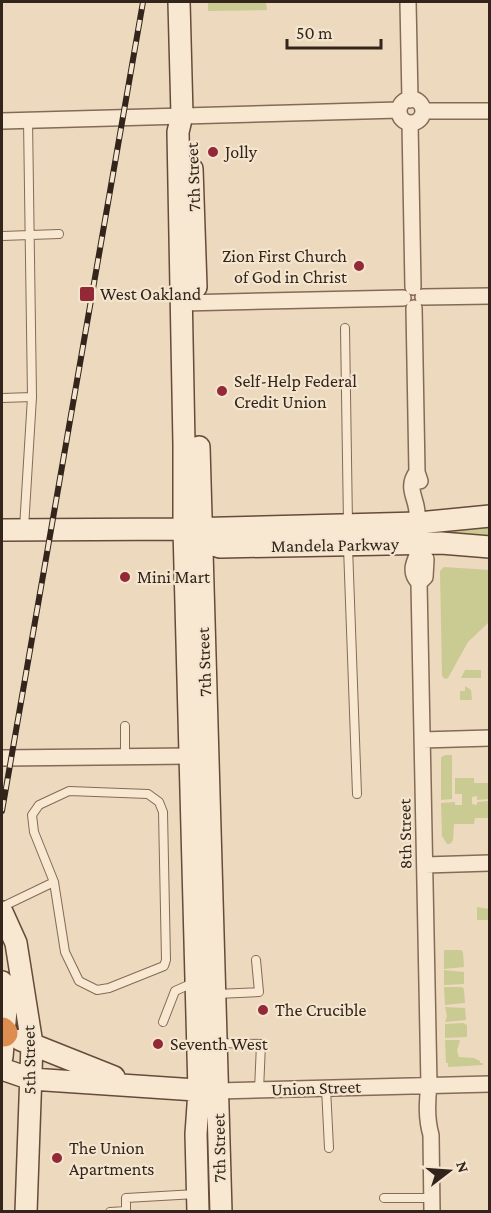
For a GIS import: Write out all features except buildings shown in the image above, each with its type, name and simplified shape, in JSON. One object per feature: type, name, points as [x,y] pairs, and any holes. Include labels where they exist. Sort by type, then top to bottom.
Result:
[{"type":"main road","name":"7th Street","points":[[179,2],[182,116],[191,132],[189,303],[195,532],[216,1043],[209,1091],[196,1134],[198,1203]]},
{"type":"main road","name":"Mandela Parkway","points":[[348,534],[417,514],[489,516]]},
{"type":"main road","name":"Mandela Parkway","points":[[2,530],[348,534],[418,548],[441,543],[489,547]]},
{"type":"main road","name":"7th Street","points":[[195,532],[190,756],[196,981],[221,1212]]},
{"type":"main road","name":"5th Street","points":[[2,912],[16,942],[32,1044],[26,1212]]},
{"type":"main road","name":"5th Street","points":[[2,982],[6,998],[2,1040]]},
{"type":"main road","name":"Union Street","points":[[2,1040],[32,1044],[92,1070],[143,1087]]},
{"type":"main road","name":"Union Street","points":[[2,1069],[31,1079],[209,1091]]},
{"type":"street","points":[[2,121],[182,116],[405,105],[420,104],[423,111],[418,121],[410,123],[401,118],[405,105],[408,2]]},
{"type":"street","points":[[423,111],[489,111]]},
{"type":"street","name":"8th Street","points":[[410,123],[417,472],[412,479],[413,500],[417,514],[418,548],[426,559],[426,577],[419,583],[429,1084],[435,1102],[435,1126],[431,1135],[432,1204]]},
{"type":"street","points":[[189,303],[489,296]]},
{"type":"street","points":[[422,740],[489,738]]},
{"type":"street","points":[[2,758],[190,756]]},
{"type":"street","points":[[425,865],[489,863]]},
{"type":"street","name":"Union Street","points":[[209,1091],[489,1084]]},
{"type":"lane","points":[[24,529],[32,397],[28,120]]},
{"type":"lane","points":[[2,236],[59,234]]},
{"type":"lane","points":[[345,328],[348,534],[357,794]]},
{"type":"lane","points":[[2,398],[32,397]]},
{"type":"lane","points":[[125,726],[125,757]]},
{"type":"lane","points":[[69,791],[148,794],[159,802],[163,812],[166,960],[164,966],[109,988],[97,990],[79,981],[65,952],[54,882],[34,832],[32,815],[39,805],[69,791]]},
{"type":"lane","points":[[2,907],[54,882]]},
{"type":"lane","points":[[215,994],[259,992],[256,960]]},
{"type":"lane","points":[[163,1022],[175,991],[196,981]]},
{"type":"lane","points":[[216,1043],[261,1044],[259,1090]]},
{"type":"lane","points":[[326,1087],[329,1148]]},
{"type":"lane","points":[[110,1212],[126,1211],[126,1198],[198,1203]]},
{"type":"lane","points":[[384,1198],[432,1204]]},
{"type":"green space","points":[[208,2],[266,2],[267,10],[208,11]]},
{"type":"green space","points":[[489,524],[489,541],[432,533],[432,532]]},
{"type":"green space","points":[[444,567],[490,570],[489,622],[468,642],[448,678],[445,679],[442,676],[440,571]]},
{"type":"green space","points":[[465,670],[481,670],[481,678],[461,678]]},
{"type":"green space","points":[[465,686],[471,690],[472,700],[460,700],[460,691],[465,691]]},
{"type":"green space","points":[[452,755],[452,799],[441,800],[441,757]]},
{"type":"green space","points":[[455,778],[474,778],[474,783],[489,783],[489,799],[477,800],[477,796],[472,797],[472,804],[477,805],[477,802],[489,801],[489,818],[475,818],[474,824],[454,824],[453,840],[447,844],[442,836],[441,803],[455,802],[455,805],[462,805],[462,794],[455,794]]},
{"type":"green space","points":[[477,907],[489,909],[489,920],[477,920]]},
{"type":"green space","points":[[444,950],[461,950],[464,967],[444,969]]},
{"type":"green space","points":[[444,970],[464,972],[464,984],[444,985]]},
{"type":"green space","points":[[444,987],[462,987],[465,1003],[445,1005]]},
{"type":"green space","points":[[445,1007],[465,1008],[466,1020],[445,1022],[447,1016]]},
{"type":"green space","points":[[463,1023],[467,1025],[467,1037],[445,1038],[445,1024]]},
{"type":"green space","points":[[445,1040],[460,1040],[457,1051],[459,1057],[474,1058],[483,1065],[448,1067]]},
{"type":"railway","points":[[2,811],[143,2]]},
{"type":"place","name":"Jolly","points":[[213,152]]},
{"type":"place","name":"Zion First Church of God in Christ","points":[[359,266]]},
{"type":"place","name":"West Oakland","points":[[87,294]]},
{"type":"place","name":"Self-Help Federal Credit Union","points":[[222,391]]},
{"type":"place","name":"Mini Mart","points":[[125,577]]},
{"type":"place","name":"The Crucible","points":[[263,1010]]},
{"type":"place","name":"Seventh West","points":[[158,1044]]},
{"type":"place","name":"The Union Apartments","points":[[57,1158]]}]
